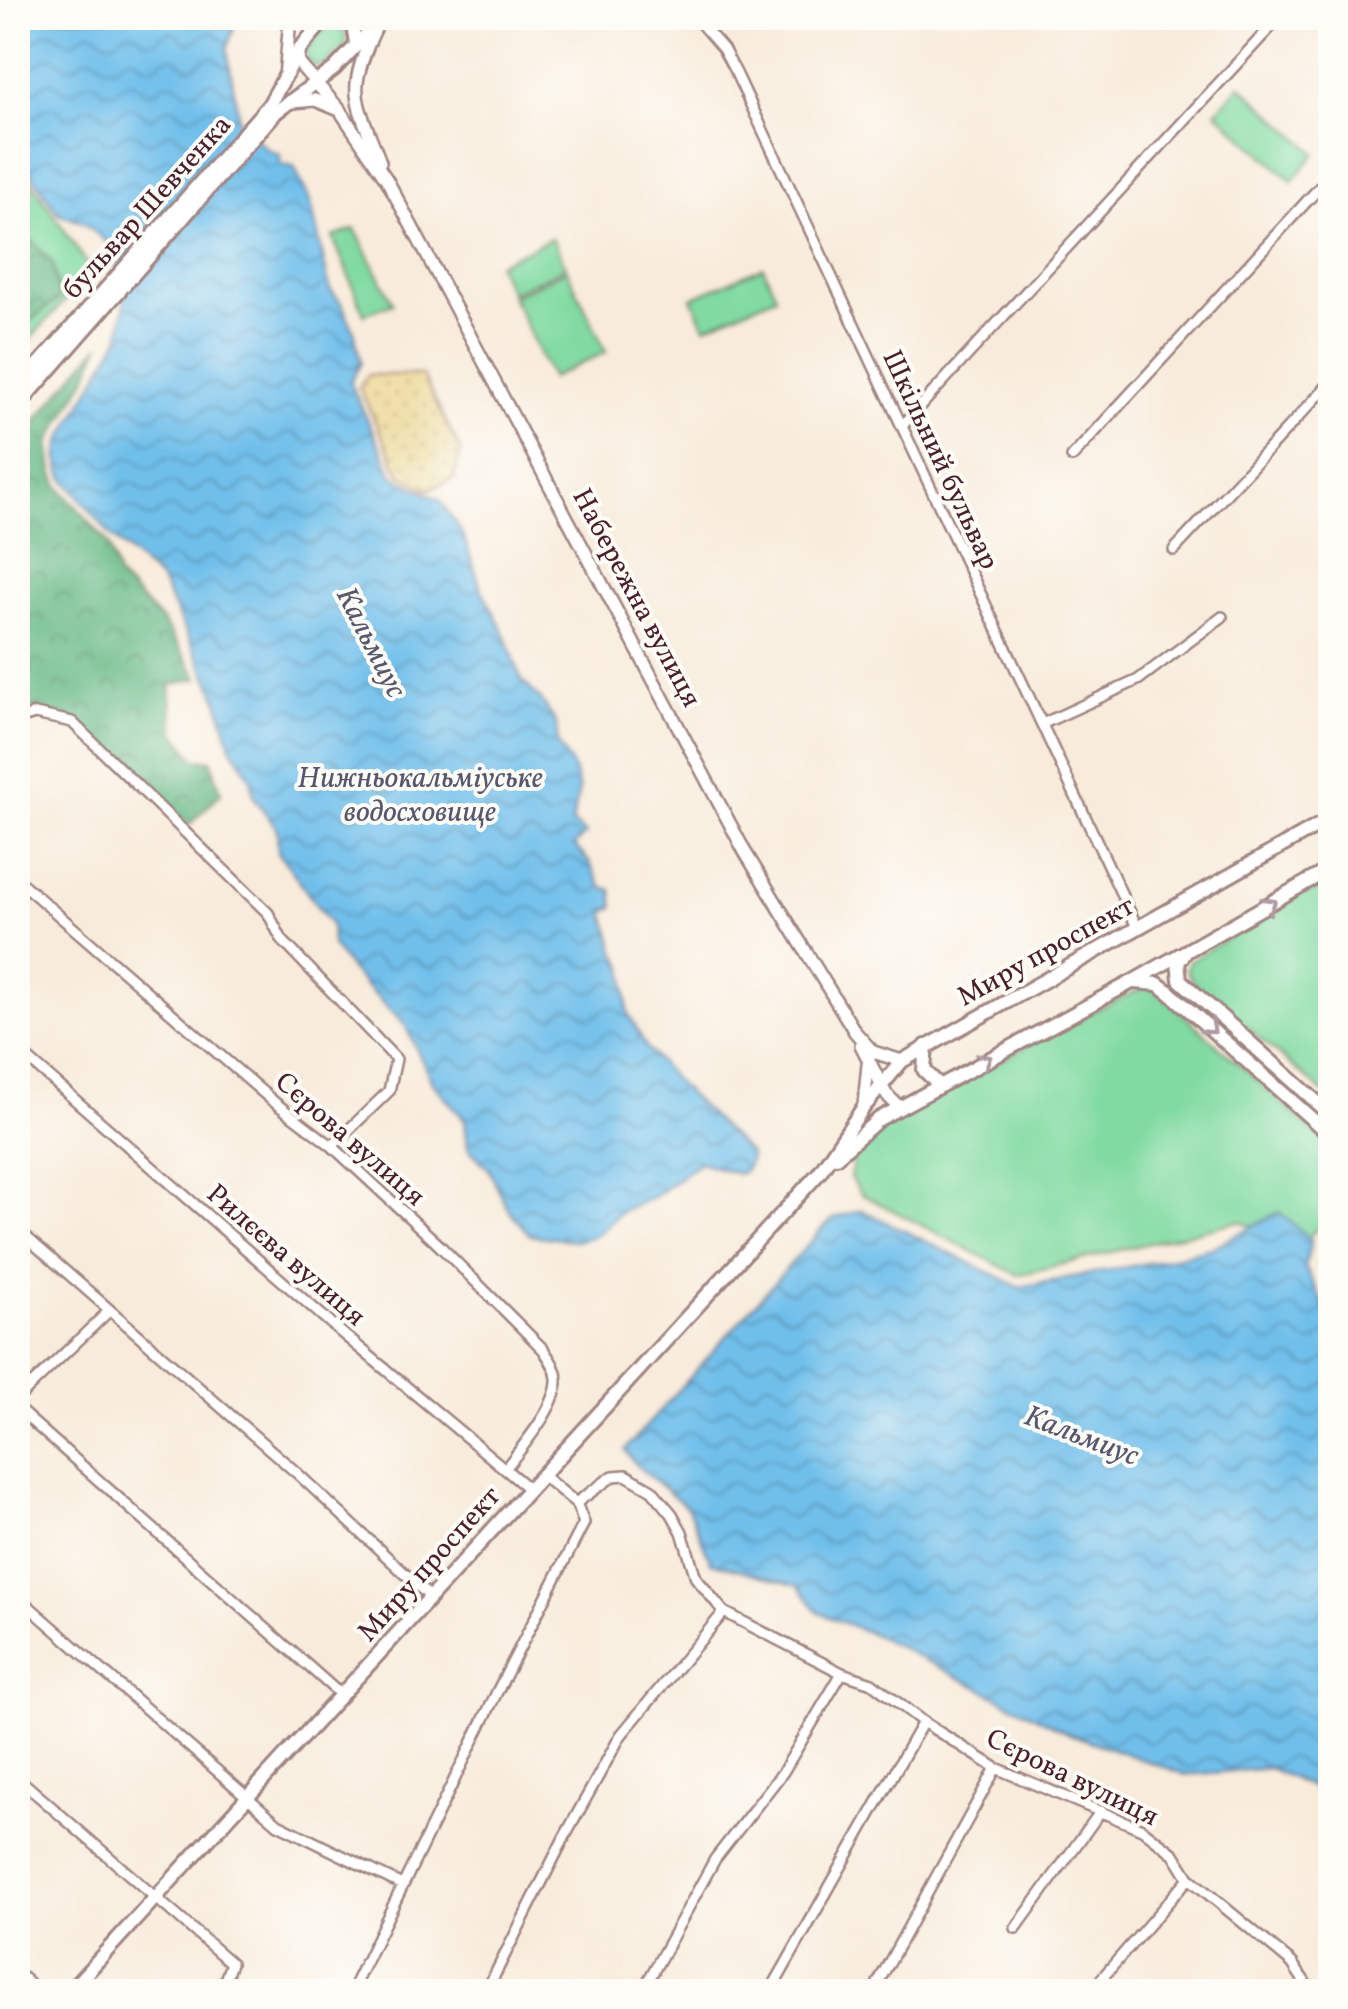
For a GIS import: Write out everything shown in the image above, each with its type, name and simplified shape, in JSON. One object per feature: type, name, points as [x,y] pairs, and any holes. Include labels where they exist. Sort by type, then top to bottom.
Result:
[{"type":"main road","name":"бульвар Шевченка","points":[[18,388],[70,337],[272,108],[300,49],[326,18]]},
{"type":"main road","name":"бульвар Шевченка","points":[[272,108],[317,81],[381,18]]},
{"type":"main road","name":"бульвар Шевченка","points":[[18,406],[70,337]]},
{"type":"main road","name":"Миру проспект","points":[[821,1171],[863,1108],[902,1060],[1330,819]]},
{"type":"main road","name":"Миру проспект","points":[[70,1992],[821,1171],[879,1119],[1186,952],[1330,868]]},
{"type":"main road","points":[[1186,952],[1178,962],[1180,980],[1330,1114]]},
{"type":"main road","points":[[1132,982],[1158,984],[1170,992],[1330,1135]]},
{"type":"main road","points":[[926,1046],[924,1070],[940,1086]]},
{"type":"street","points":[[285,80],[290,18]]},
{"type":"street","points":[[344,18],[352,24],[356,46]]},
{"type":"street","name":"Набережна вулиця","points":[[381,18],[359,68],[355,98],[386,180]]},
{"type":"street","name":"Шкільний бульвар","points":[[696,18],[714,36],[736,73],[1137,928]]},
{"type":"street","points":[[902,426],[1279,18]]},
{"type":"street","points":[[300,49],[298,61],[317,81]]},
{"type":"street","name":"Набережна вулиця","points":[[317,81],[386,180],[745,852],[855,1032],[881,1084],[900,1108]]},
{"type":"street","points":[[272,108],[305,99],[339,110]]},
{"type":"street","points":[[1072,457],[1330,176]]},
{"type":"street","points":[[1174,550],[1330,383]]},
{"type":"street","points":[[1042,724],[1138,680],[1222,616]]},
{"type":"street","points":[[18,719],[35,714],[72,722],[268,913],[282,940],[396,1059],[389,1091],[332,1146]]},
{"type":"street","name":"Сєрова вулиця","points":[[18,880],[274,1102],[332,1146],[543,1349],[558,1380],[546,1413],[506,1469]]},
{"type":"street","points":[[855,1032],[873,1052],[902,1060]]},
{"type":"street","name":"Рилєєва вулиця","points":[[18,1050],[280,1280],[529,1489]]},
{"type":"street","points":[[863,1108],[868,1059]]},
{"type":"street","points":[[18,1230],[298,1474],[430,1597]]},
{"type":"street","points":[[18,1398],[110,1310]]},
{"type":"street","points":[[18,1409],[342,1695]]},
{"type":"street","points":[[351,1992],[496,1692],[584,1524],[576,1503],[542,1475]]},
{"type":"street","name":"Сєрова вулиця","points":[[576,1503],[613,1476],[626,1475],[652,1490],[682,1532],[696,1578],[724,1612],[842,1673],[872,1683],[923,1722],[996,1768],[1154,1837],[1174,1854],[1188,1878],[1292,1963],[1306,1984],[1305,1992]]},
{"type":"street","points":[[18,1597],[278,1824],[402,1885]]},
{"type":"street","points":[[486,1992],[621,1734],[724,1612]]},
{"type":"street","points":[[642,1992],[715,1859],[783,1772],[842,1673]]},
{"type":"street","points":[[770,1992],[923,1722]]},
{"type":"street","points":[[873,1992],[996,1768]]},
{"type":"street","points":[[18,1778],[230,1964],[221,1992]]},
{"type":"street","points":[[1016,1928],[1101,1811]]},
{"type":"street","points":[[1090,1992],[1188,1878]]},
{"type":"street","points":[[18,1973],[38,1992]]},
{"type":"green space","points":[[333,25],[345,31],[346,45],[327,64],[315,67],[305,51],[325,28]]},
{"type":"green space","points":[[1240,85],[1316,153],[1292,181],[1216,112]]},
{"type":"green space","points":[[18,162],[92,271],[18,352]]},
{"type":"green space","points":[[18,217],[26,235],[52,262],[60,298],[18,330]]},
{"type":"green space","points":[[355,229],[393,303],[364,314],[333,237]]},
{"type":"green space","points":[[552,238],[566,267],[511,293],[497,264]]},
{"type":"green space","points":[[763,267],[776,296],[705,327],[692,298]]},
{"type":"green space","points":[[567,270],[606,352],[551,378],[512,296]]},
{"type":"green space","points":[[100,345],[88,375],[49,443],[53,471],[59,487],[108,543],[118,577],[163,622],[198,678],[170,685],[174,731],[195,759],[211,760],[221,793],[189,825],[73,718],[34,709],[18,714],[18,442]]},
{"type":"green space","points":[[1330,876],[1330,1098],[1194,983],[1186,970],[1189,961]]},
{"type":"green space","points":[[1144,987],[1154,988],[1330,1146],[1330,1216],[1303,1243],[1239,1221],[1018,1275],[861,1194],[850,1178],[854,1157],[867,1135],[1046,1035]]},
{"type":"sand","points":[[368,375],[422,375],[461,452],[454,478],[428,490],[400,474],[359,387]]},
{"type":"water","name":"Нижньокальміуське водосховище","points":[[18,18],[237,18],[227,49],[239,121],[267,149],[280,154],[280,164],[294,167],[311,203],[330,290],[342,304],[354,331],[361,363],[350,382],[394,477],[440,500],[463,535],[481,588],[505,634],[521,679],[556,723],[558,744],[574,770],[579,790],[572,823],[586,834],[574,845],[589,862],[602,887],[612,890],[614,907],[605,913],[615,950],[624,966],[628,1012],[646,1047],[750,1154],[741,1173],[700,1162],[655,1196],[622,1211],[597,1235],[575,1241],[530,1235],[508,1209],[488,1168],[468,1148],[465,1120],[432,1082],[405,1025],[352,972],[332,945],[331,925],[278,852],[277,829],[254,797],[251,778],[231,746],[217,697],[161,581],[113,538],[61,472],[62,439],[120,336],[125,302],[115,255],[107,242],[85,224],[58,213],[18,154]]},
{"type":"water","name":"Кальмиус","points":[[862,1210],[1019,1287],[1211,1248],[1279,1212],[1311,1240],[1305,1267],[1330,1317],[1330,1796],[1270,1768],[1186,1775],[1070,1734],[877,1636],[819,1613],[798,1586],[711,1562],[688,1508],[637,1466],[625,1450],[821,1230],[834,1218]]}]
